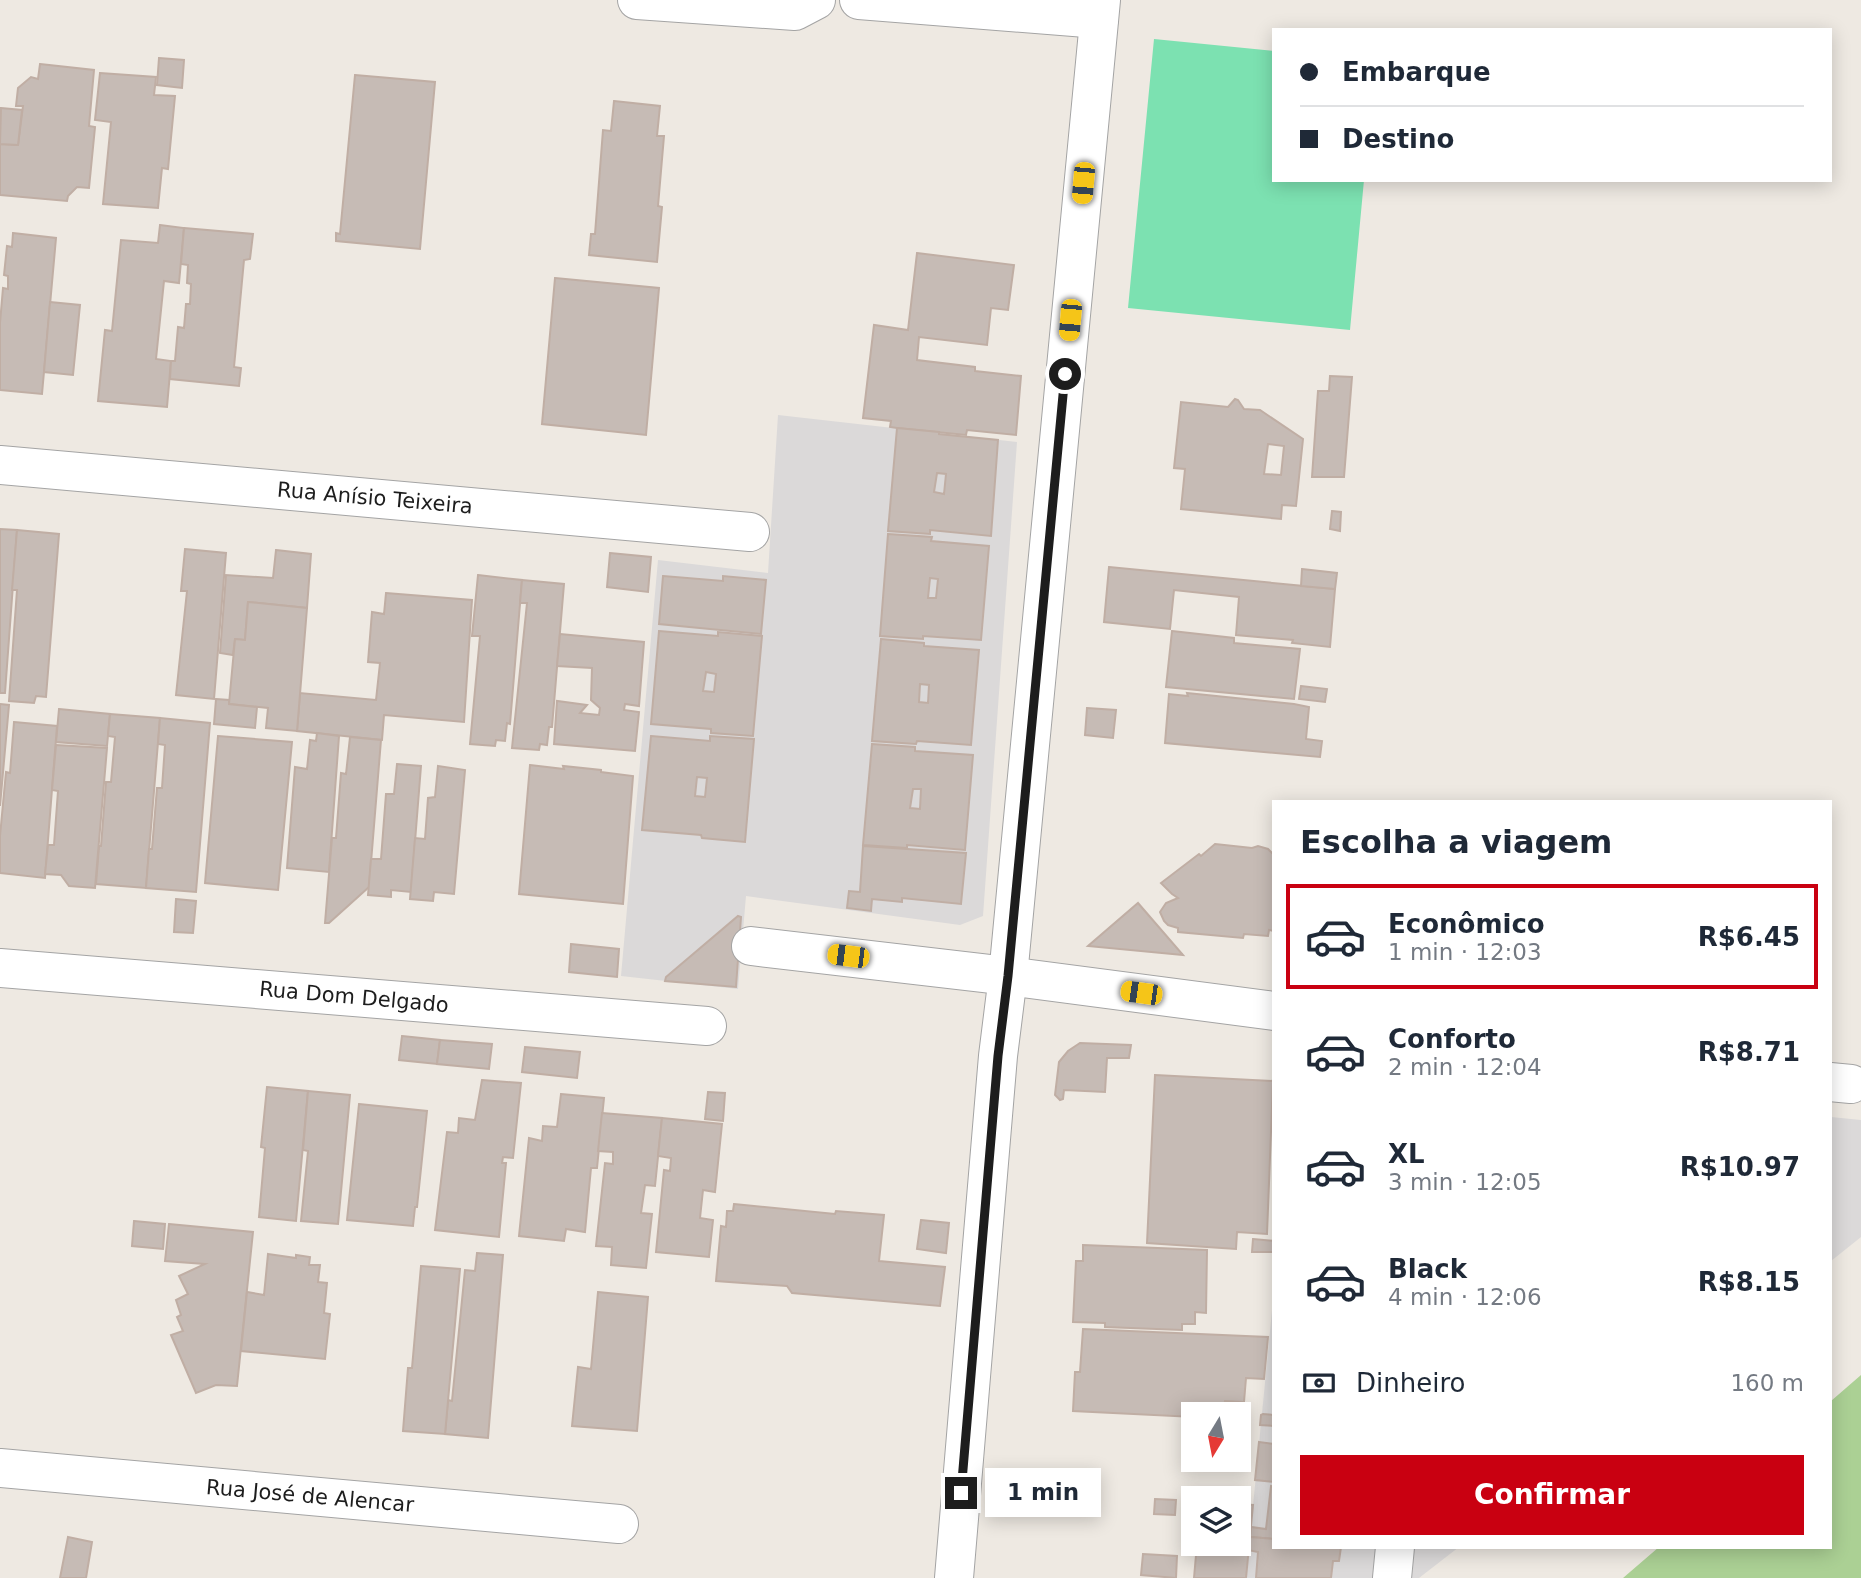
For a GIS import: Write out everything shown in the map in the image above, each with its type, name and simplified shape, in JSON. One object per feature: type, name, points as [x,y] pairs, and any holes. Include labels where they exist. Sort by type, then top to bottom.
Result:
[{"type":"street","points":[[637,0],[795,12],[816,0]]},
{"type":"street","points":[[859,0],[1100,10],[997,1069],[954,1578]]},
{"type":"street","name":"Rua Anísio Teixeira","points":[[0,465],[750,532]]},
{"type":"street","points":[[751,946],[1272,1011]]},
{"type":"street","name":"Rua Dom Delgado","points":[[0,968],[707,1027]]},
{"type":"street","name":"Rua José de Alencar","points":[[0,1468],[620,1524]]},
{"type":"street","points":[[1392,1578],[1395,1549]]},
{"type":"shaded area","points":[[778,415],[1017,442],[983,916],[960,925],[746,896],[738,989],[621,976],[658,560],[768,573]]},
{"type":"shaded area","points":[[1832,1117],[1861,1120],[1861,1237],[1832,1260]]},
{"type":"shaded area","points":[[1272,1311],[1272,1549],[1456,1549],[1419,1578],[1246,1578],[1248,1556],[1251,1556],[1251,1527]]},
{"type":"green space","points":[[1154,39],[1272,51],[1272,182],[1364,182],[1350,330],[1128,308]]},
{"type":"green space","points":[[1861,1375],[1861,1578],[1623,1578],[1657,1549],[1832,1549],[1832,1400]]},
{"type":"building","points":[[159,58],[184,60],[182,88],[157,85]]},
{"type":"building","points":[[40,64],[94,70],[89,126],[95,127],[89,188],[77,187],[67,201],[0,195],[0,144],[18,145],[23,106],[16,106],[18,88],[31,77],[38,79]]},
{"type":"building","points":[[100,73],[156,77],[154,95],[175,96],[168,169],[162,168],[158,208],[103,204],[111,122],[95,120]]},
{"type":"building","points":[[355,75],[435,82],[420,249],[336,241],[336,233],[340,234]]},
{"type":"building","points":[[614,101],[660,106],[657,136],[664,136],[658,206],[662,207],[657,262],[589,255],[591,234],[595,234],[603,130],[611,131]]},
{"type":"building","points":[[1,108],[22,110],[18,145],[0,144]]},
{"type":"building","points":[[160,225],[184,228],[179,283],[164,281],[156,359],[171,361],[167,407],[98,401],[105,330],[112,331],[121,240],[158,243]]},
{"type":"building","points":[[184,228],[253,234],[250,259],[244,260],[234,367],[241,368],[239,386],[170,379],[171,361],[175,361],[178,327],[184,328],[186,304],[190,304],[188,265],[181,264]]},
{"type":"building","points":[[13,233],[56,238],[42,394],[0,390],[0,323],[3,288],[8,289],[8,276],[4,275],[7,246],[12,247]]},
{"type":"building","points":[[917,253],[1014,265],[1008,310],[991,308],[987,345],[919,337],[917,360],[1021,376],[1016,435],[967,430],[966,435],[897,428],[890,427],[891,421],[863,418],[874,325],[908,330]]},
{"type":"building","points":[[555,278],[659,288],[646,435],[542,424]]},
{"type":"building","points":[[50,302],[80,305],[73,375],[44,372]]},
{"type":"building","points":[[1330,376],[1352,377],[1344,477],[1312,477],[1318,391],[1329,391]]},
{"type":"building","points":[[1235,399],[1238,400],[1244,409],[1260,410],[1303,439],[1296,506],[1282,505],[1281,519],[1181,509],[1185,469],[1174,468],[1181,402],[1228,407]],"holes":[[[1268,444],[1284,446],[1281,475],[1264,474]]]},
{"type":"building","points":[[897,428],[998,440],[991,536],[930,530],[930,534],[888,531]],"holes":[[[937,473],[946,474],[944,494],[934,492]]]},
{"type":"building","points":[[1332,511],[1341,512],[1340,531],[1330,529]]},
{"type":"building","points":[[0,529],[17,530],[5,693],[0,693]]},
{"type":"building","points":[[17,530],[59,534],[46,697],[36,696],[34,703],[9,701],[17,590],[12,590]]},
{"type":"building","points":[[888,534],[932,537],[931,541],[989,546],[981,640],[880,636]],"holes":[[[930,578],[938,579],[936,598],[928,598]]]},
{"type":"building","points":[[185,549],[226,553],[214,699],[176,695],[187,591],[181,591]]},
{"type":"building","points":[[276,550],[311,554],[307,608],[248,602],[245,640],[235,639],[233,655],[220,653],[226,575],[273,578]]},
{"type":"building","points":[[610,553],[651,557],[648,592],[607,587]]},
{"type":"building","points":[[1109,567],[1335,589],[1330,647],[1292,643],[1293,640],[1236,635],[1239,597],[1174,590],[1170,629],[1104,622]]},
{"type":"building","points":[[1302,569],[1337,573],[1335,589],[1301,586]]},
{"type":"building","points":[[478,575],[522,580],[510,724],[507,723],[505,741],[496,740],[495,746],[470,744],[480,636],[472,636]]},
{"type":"building","points":[[663,576],[723,581],[723,576],[766,580],[761,634],[659,624]]},
{"type":"building","points":[[522,580],[564,584],[552,727],[549,727],[547,745],[540,744],[539,750],[512,748],[527,603],[520,603]]},
{"type":"building","points":[[386,593],[472,600],[464,722],[384,715],[382,740],[297,731],[300,693],[376,700],[380,663],[368,662],[372,612],[384,614]]},
{"type":"building","points":[[248,602],[307,608],[297,731],[266,728],[268,708],[229,704],[235,639],[245,640]]},
{"type":"building","points":[[659,631],[718,636],[718,632],[762,636],[753,736],[651,724]],"holes":[[[706,672],[716,674],[714,692],[703,691]]]},
{"type":"building","points":[[1172,631],[1234,638],[1234,643],[1300,649],[1294,699],[1166,687]]},
{"type":"building","points":[[560,634],[644,642],[639,706],[625,704],[624,710],[639,712],[635,751],[554,744],[557,701],[587,705],[580,713],[599,715],[600,708],[591,700],[592,668],[557,666]]},
{"type":"building","points":[[881,639],[924,643],[924,646],[979,650],[971,745],[872,741]],"holes":[[[920,684],[929,685],[928,703],[919,702]]]},
{"type":"building","points":[[1301,686],[1327,689],[1325,702],[1299,699]]},
{"type":"building","points":[[1187,693],[1309,707],[1306,739],[1322,741],[1320,757],[1165,743],[1169,694],[1188,696]]},
{"type":"building","points":[[216,699],[229,700],[229,704],[257,707],[255,728],[214,724]]},
{"type":"building","points":[[0,704],[9,705],[0,806]]},
{"type":"building","points":[[1087,708],[1116,710],[1113,738],[1085,735]]},
{"type":"building","points":[[59,709],[110,714],[107,746],[56,742]]},
{"type":"building","points":[[110,714],[160,718],[146,888],[96,884],[106,782],[111,782],[115,737],[108,736]]},
{"type":"building","points":[[160,718],[210,723],[196,892],[146,888],[157,788],[162,788],[165,745],[158,744]]},
{"type":"building","points":[[14,722],[57,726],[45,878],[0,873],[0,836],[6,772],[10,773]]},
{"type":"building","points":[[317,733],[339,736],[329,872],[287,868],[295,767],[307,769],[310,740],[316,741]]},
{"type":"building","points":[[218,736],[292,742],[278,890],[205,883]]},
{"type":"building","points":[[651,736],[710,741],[710,736],[754,739],[745,842],[642,830]],"holes":[[[697,777],[707,778],[705,797],[695,796]]]},
{"type":"building","points":[[350,737],[381,740],[369,887],[329,923],[325,923],[332,838],[336,838],[341,773],[346,774]]},
{"type":"building","points":[[872,744],[915,747],[915,751],[973,755],[965,850],[907,845],[907,848],[863,845]],"holes":[[[913,789],[921,789],[920,809],[910,808]]]},
{"type":"building","points":[[56,745],[107,748],[95,888],[69,886],[61,875],[45,874],[48,845],[54,845],[58,791],[52,790]]},
{"type":"building","points":[[397,764],[421,766],[411,892],[391,890],[391,897],[368,895],[371,859],[381,859],[386,794],[394,794]]},
{"type":"building","points":[[530,765],[601,770],[633,776],[623,904],[519,894]]},
{"type":"building","points":[[438,766],[465,770],[454,894],[434,892],[433,901],[410,899],[415,838],[425,839],[428,798],[435,797]]},
{"type":"building","points":[[1215,844],[1252,848],[1258,846],[1272,853],[1272,931],[1269,930],[1268,936],[1244,934],[1243,938],[1178,932],[1178,928],[1164,921],[1160,912],[1166,903],[1178,898],[1161,883],[1199,854],[1201,856]]},
{"type":"building","points":[[863,846],[966,853],[961,904],[902,898],[902,902],[872,899],[871,911],[847,908],[849,891],[860,892]]},
{"type":"building","points":[[176,899],[196,901],[193,933],[174,932]]},
{"type":"building","points":[[1138,903],[1183,955],[1088,946]]},
{"type":"building","points":[[738,916],[741,917],[736,987],[665,981],[666,977]]},
{"type":"building","points":[[571,944],[619,949],[617,977],[569,972]]},
{"type":"building","points":[[402,1036],[440,1040],[437,1064],[399,1060]]},
{"type":"building","points":[[440,1040],[492,1044],[489,1069],[437,1064]]},
{"type":"building","points":[[1080,1043],[1131,1045],[1129,1058],[1107,1058],[1105,1092],[1064,1090],[1063,1099],[1060,1100],[1055,1095],[1059,1062],[1068,1051]]},
{"type":"building","points":[[525,1047],[580,1052],[577,1078],[522,1072]]},
{"type":"building","points":[[1155,1075],[1272,1081],[1267,1234],[1237,1232],[1236,1249],[1147,1243]]},
{"type":"building","points":[[482,1080],[521,1083],[513,1158],[503,1157],[502,1163],[506,1163],[499,1237],[435,1230],[447,1132],[458,1133],[459,1118],[475,1120]]},
{"type":"building","points":[[267,1087],[308,1091],[296,1221],[259,1217],[265,1148],[261,1147]]},
{"type":"building","points":[[308,1091],[350,1095],[338,1224],[301,1221],[308,1151],[303,1150]]},
{"type":"building","points":[[708,1092],[725,1093],[723,1121],[705,1119]]},
{"type":"building","points":[[561,1094],[604,1098],[597,1168],[591,1168],[585,1232],[566,1229],[564,1241],[519,1236],[529,1138],[542,1141],[543,1126],[557,1127]]},
{"type":"building","points":[[359,1104],[427,1111],[413,1226],[347,1220]]},
{"type":"building","points":[[602,1113],[662,1118],[655,1186],[645,1185],[641,1213],[652,1214],[646,1268],[611,1265],[612,1247],[596,1246],[605,1163],[613,1164],[613,1152],[598,1151]]},
{"type":"building","points":[[662,1118],[722,1124],[715,1192],[703,1190],[700,1218],[713,1220],[709,1257],[656,1252],[664,1170],[670,1171],[671,1158],[658,1156]]},
{"type":"building","points":[[734,1204],[835,1214],[836,1211],[884,1215],[879,1261],[945,1267],[940,1306],[792,1293],[787,1286],[716,1281],[721,1226],[726,1227],[727,1211],[733,1211]]},
{"type":"building","points":[[921,1220],[949,1223],[946,1253],[917,1249]]},
{"type":"building","points":[[134,1221],[165,1224],[163,1249],[132,1246]]},
{"type":"building","points":[[169,1224],[253,1232],[237,1386],[216,1385],[196,1393],[171,1335],[183,1331],[177,1317],[181,1315],[176,1300],[188,1294],[179,1276],[205,1264],[165,1261]]},
{"type":"building","points":[[1253,1239],[1272,1241],[1272,1252],[1252,1252]]},
{"type":"building","points":[[1083,1245],[1207,1250],[1206,1313],[1195,1312],[1195,1324],[1182,1324],[1182,1330],[1105,1327],[1105,1323],[1073,1322],[1076,1261],[1083,1261]]},
{"type":"building","points":[[477,1253],[503,1255],[488,1438],[445,1434],[448,1400],[452,1401],[465,1270],[475,1271]]},
{"type":"building","points":[[268,1254],[310,1257],[309,1265],[320,1265],[318,1282],[327,1283],[324,1313],[330,1314],[325,1359],[241,1351],[247,1292],[264,1295]]},
{"type":"building","points":[[421,1266],[460,1269],[445,1434],[403,1431],[408,1368],[412,1368]]},
{"type":"building","points":[[598,1292],[648,1297],[637,1431],[572,1426],[578,1367],[591,1369]]},
{"type":"building","points":[[1083,1329],[1268,1337],[1264,1379],[1246,1378],[1244,1402],[1181,1402],[1181,1416],[1073,1411],[1075,1372],[1080,1372]]},
{"type":"building","points":[[1261,1415],[1272,1415],[1272,1426],[1260,1425]]},
{"type":"building","points":[[1259,1442],[1272,1444],[1272,1482],[1255,1480]]},
{"type":"building","points":[[1272,1486],[1272,1539],[1251,1537],[1251,1527],[1266,1529]]},
{"type":"building","points":[[1155,1499],[1176,1500],[1175,1515],[1154,1514]]},
{"type":"building","points":[[68,1537],[92,1542],[86,1578],[60,1578]]},
{"type":"building","points":[[1251,1537],[1272,1539],[1272,1549],[1341,1549],[1339,1561],[1333,1561],[1331,1578],[1256,1578],[1258,1552],[1251,1551]]},
{"type":"building","points":[[1143,1554],[1177,1556],[1176,1578],[1141,1575]]},
{"type":"building","points":[[1196,1556],[1248,1556],[1246,1578],[1194,1578]]},
{"type":"route","points":[[961,1493],[998,1056],[1008,976],[1065,374]]}]
